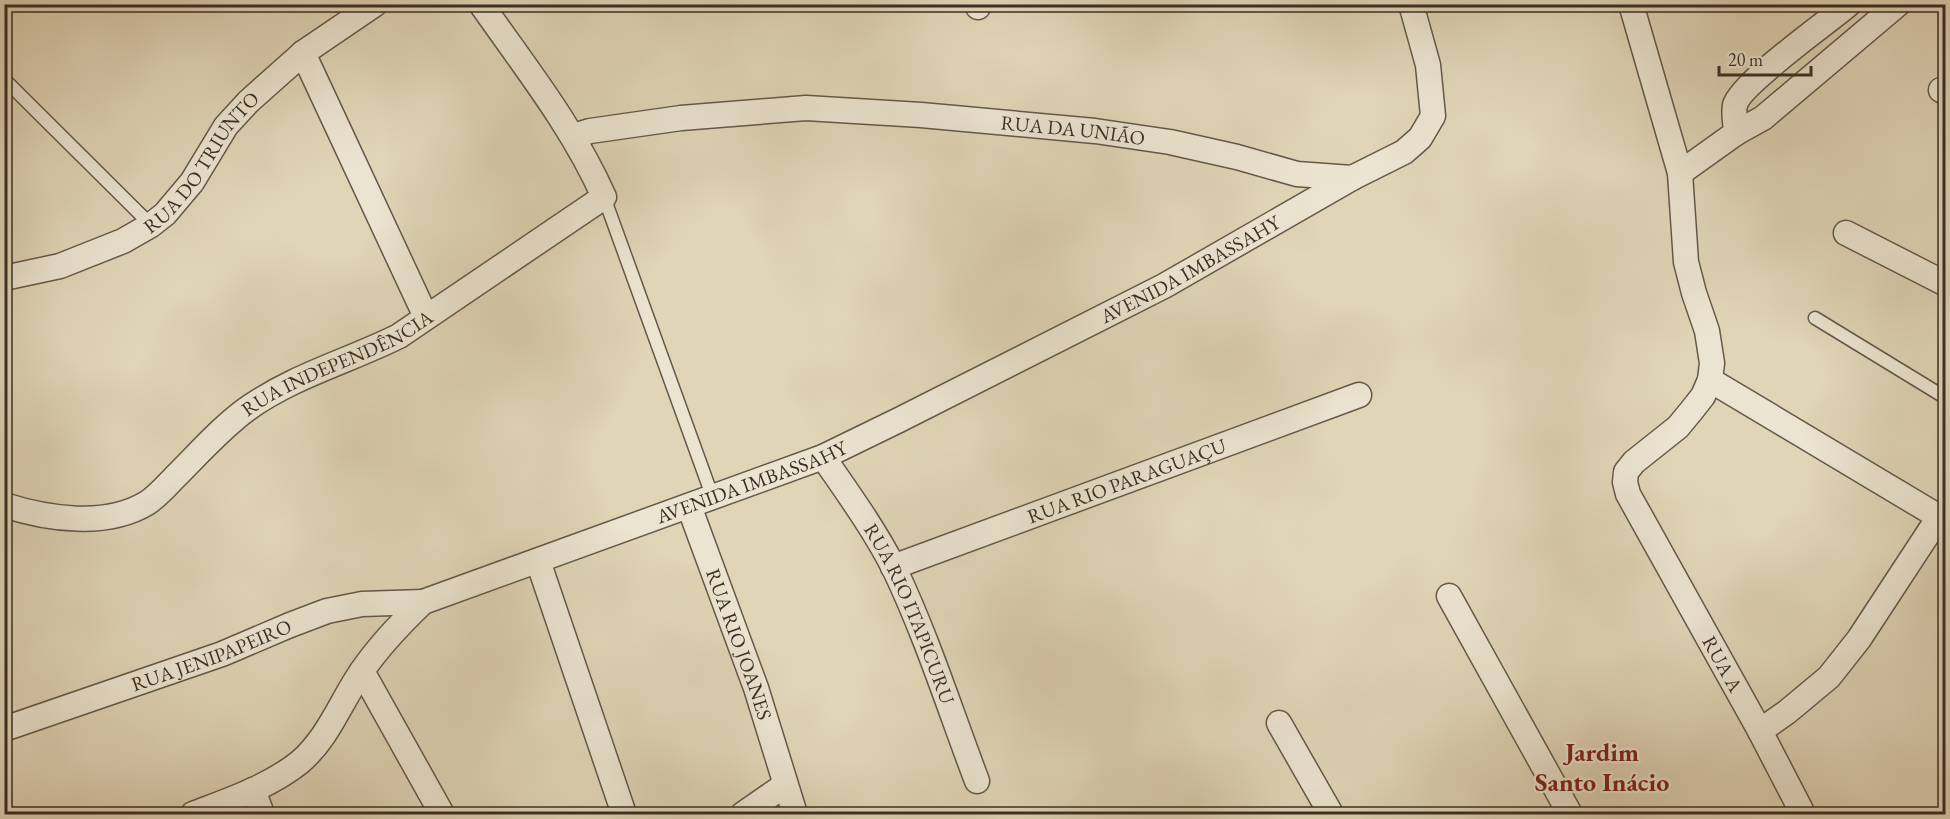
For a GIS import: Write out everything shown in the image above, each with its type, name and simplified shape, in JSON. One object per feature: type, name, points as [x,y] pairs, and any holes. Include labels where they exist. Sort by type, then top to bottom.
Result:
[{"type":"street","name":"RUA DO TRIUNTO","points":[[4,278],[60,266],[123,241],[151,225],[165,214],[192,182],[226,126],[278,74],[303,53],[375,4]]},
{"type":"street","points":[[481,4],[573,136],[589,162],[604,197]]},
{"type":"street","points":[[1352,178],[1404,152],[1420,138],[1433,116],[1428,65],[1411,4]]},
{"type":"street","points":[[1631,4],[1680,173],[1686,262],[1711,347],[1710,380],[1942,519],[1859,639],[1829,677],[1760,731]]},
{"type":"street","points":[[1737,133],[1735,105],[1743,93],[1774,63],[1849,4]]},
{"type":"street","points":[[1680,173],[1737,133],[1763,118],[1898,4]]},
{"type":"street","points":[[303,53],[426,317]]},
{"type":"street","name":"RUA DA UNIÃO","points":[[573,136],[600,129],[681,118],[806,108],[921,115],[1095,131],[1170,142],[1238,157],[1297,174],[1352,178]]},
{"type":"street","name":"AVENIDA IMBASSAHY","points":[[193,814],[273,781],[300,761],[324,736],[362,671],[401,624],[423,602],[823,457],[1164,286],[1352,178]]},
{"type":"street","name":"RUA INDEPENDÊNCIA","points":[[4,505],[59,517],[97,518],[124,514],[148,502],[246,410],[301,377],[399,336],[604,197]]},
{"type":"street","points":[[1846,233],[1946,284]]},
{"type":"street","name":"RUA A","points":[[1710,380],[1703,396],[1677,427],[1634,462],[1626,472],[1625,482],[1628,494],[1760,731],[1803,814]]},
{"type":"street","name":"RUA RIO PARAGUAÇU","points":[[893,567],[1359,395]]},
{"type":"street","name":"RUA RIO ITAPICURU","points":[[823,457],[868,523],[893,567],[920,626],[977,781]]},
{"type":"street","name":"RUA RIO JOANES","points":[[689,506],[756,688],[795,814]]},
{"type":"street","points":[[538,561],[624,814]]},
{"type":"street","points":[[1449,597],[1570,814]]},
{"type":"street","name":"RUA JENIPAPEIRO","points":[[4,729],[222,654],[327,611],[362,604],[423,602]]},
{"type":"street","points":[[362,671],[442,814]]},
{"type":"street","points":[[1279,723],[1331,814]]},
{"type":"street","points":[[743,814],[785,785]]},
{"type":"street","points":[[253,790],[262,814]]},
{"type":"lane","points":[[4,79],[151,225]]},
{"type":"lane","points":[[604,197],[713,498]]},
{"type":"lane","points":[[1815,318],[1946,398]]},
{"type":"district","name":"Jardim Santo Inácio","points":[[1602,767]]}]
